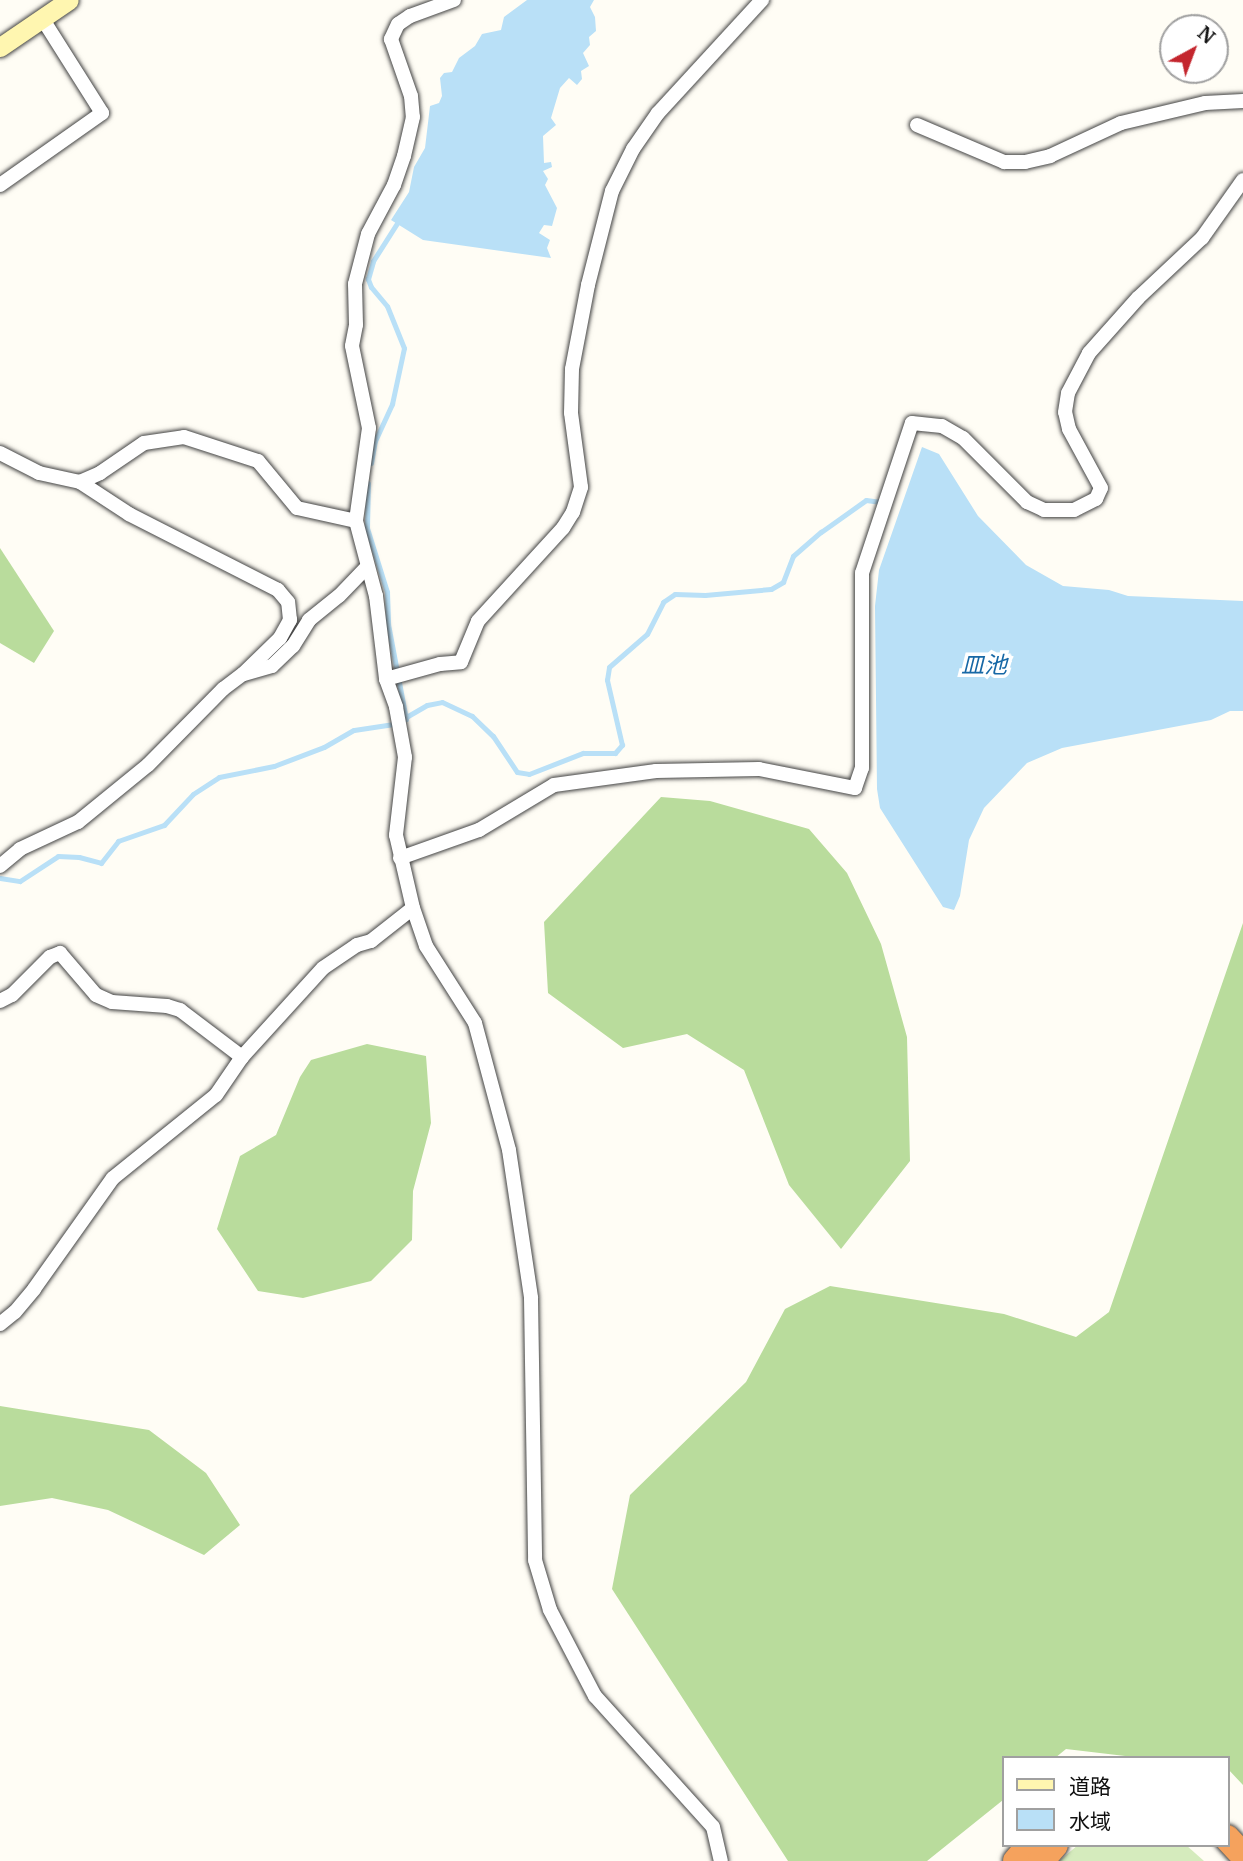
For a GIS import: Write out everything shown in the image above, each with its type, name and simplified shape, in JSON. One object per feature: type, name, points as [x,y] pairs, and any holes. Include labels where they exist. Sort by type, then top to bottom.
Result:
[{"type":"highway","points":[[1229,1840],[1243,1855]]},
{"type":"highway","points":[[1016,1861],[1028,1847]]},
{"type":"highway","points":[[1041,1861],[1053,1847]]},
{"type":"highway","points":[[1213,1847],[1226,1861]]},
{"type":"main road","points":[[0,47],[69,0]]},
{"type":"street","points":[[454,0],[410,16],[398,24],[391,39],[411,96],[413,117],[394,185],[369,234],[355,284],[356,325],[352,346],[369,428],[356,521],[394,677],[405,757],[404,785],[396,822],[400,858],[426,946],[475,1023],[509,1150],[531,1298],[535,1560],[550,1610],[595,1696],[713,1827],[721,1861]]},
{"type":"street","points":[[394,677],[440,664],[461,662],[478,621],[549,544],[573,512],[581,487],[571,412],[572,369],[590,274],[612,191],[633,149],[658,113],[762,0]]},
{"type":"street","points":[[0,185],[102,113],[41,18]]},
{"type":"street","points":[[917,125],[1004,162],[1025,162],[1050,156],[1121,124],[1205,103],[1243,101]]},
{"type":"street","points":[[400,858],[480,830],[554,785],[656,771],[759,769],[855,788],[862,768],[862,573],[912,423],[942,426],[963,438],[1027,502],[1044,510],[1074,510],[1096,499],[1101,488],[1069,429],[1065,412],[1069,393],[1089,353],[1138,298],[1202,238],[1243,180]]},
{"type":"street","points":[[80,482],[100,473],[144,443],[184,437],[258,461],[297,508],[356,521]]},
{"type":"street","points":[[0,453],[39,472],[80,482],[129,514],[278,590],[288,602],[290,620],[279,638],[243,674],[223,689],[148,765],[78,822],[20,849],[0,866]]},
{"type":"street","points":[[243,674],[272,666],[293,646],[309,620],[339,596],[367,567]]},
{"type":"street","points":[[0,1324],[15,1312],[34,1289],[113,1178],[216,1095],[242,1057],[324,968],[356,945],[371,941],[413,908]]},
{"type":"street","points":[[0,1001],[12,995],[51,957],[60,953],[96,995],[112,1002],[167,1006],[180,1010],[242,1057]]},
{"type":"green space","points":[[0,548],[54,631],[34,663],[0,643]]},
{"type":"green space","points":[[661,797],[710,801],[809,829],[847,873],[881,944],[907,1037],[910,1161],[841,1249],[789,1185],[744,1070],[687,1034],[623,1048],[548,993],[544,922]]},
{"type":"green space","points":[[1243,923],[1243,1785],[1229,1770],[1229,1756],[1125,1756],[1066,1749],[1057,1756],[1002,1756],[1002,1801],[927,1861],[788,1861],[612,1589],[630,1495],[746,1382],[785,1309],[830,1286],[1004,1314],[1076,1337],[1109,1312]]},
{"type":"green space","points":[[367,1044],[426,1056],[431,1123],[413,1191],[412,1240],[371,1281],[303,1298],[258,1291],[217,1229],[240,1156],[276,1135],[300,1077],[311,1060]]},
{"type":"green space","points":[[0,1406],[149,1430],[206,1473],[240,1525],[204,1555],[108,1510],[52,1498],[0,1506]]},
{"type":"green space","points":[[1076,1847],[1188,1847],[1204,1861],[1059,1861]]},
{"type":"water","points":[[527,0],[594,0],[590,7],[595,17],[596,31],[589,37],[590,45],[583,53],[589,66],[581,71],[582,79],[577,85],[569,78],[560,88],[551,118],[556,125],[543,136],[544,163],[551,162],[552,167],[543,171],[548,179],[545,185],[557,208],[552,226],[544,225],[539,233],[550,240],[547,248],[551,258],[423,240],[391,220],[409,192],[414,167],[425,148],[430,106],[439,103],[442,96],[440,78],[444,73],[452,72],[459,58],[475,46],[482,34],[501,30],[504,17]]},
{"type":"water","name":"皿池","points":[[922,447],[939,454],[978,516],[1026,565],[1063,586],[1109,590],[1128,596],[1243,601],[1243,711],[1230,711],[1211,720],[1062,748],[1027,763],[984,808],[969,840],[960,896],[954,910],[943,907],[880,808],[877,789],[875,606],[879,570]]},
{"type":"waterway","points":[[371,463],[375,441],[392,404],[404,348],[387,306],[371,287],[368,279],[373,261],[399,220]]},
{"type":"waterway","points":[[368,483],[367,528],[387,592],[388,624],[406,719]]},
{"type":"waterway","points":[[0,878],[20,881],[58,856],[79,857],[101,863],[118,841],[164,825],[193,794],[219,777],[274,766],[324,747],[354,730],[394,724],[427,705],[442,702],[472,716],[493,736],[517,772],[529,774],[583,753],[615,753],[622,745],[607,680],[609,667],[647,634],[663,602],[675,594],[705,595],[771,589],[783,582],[793,556],[821,532],[866,500],[881,502]]}]
